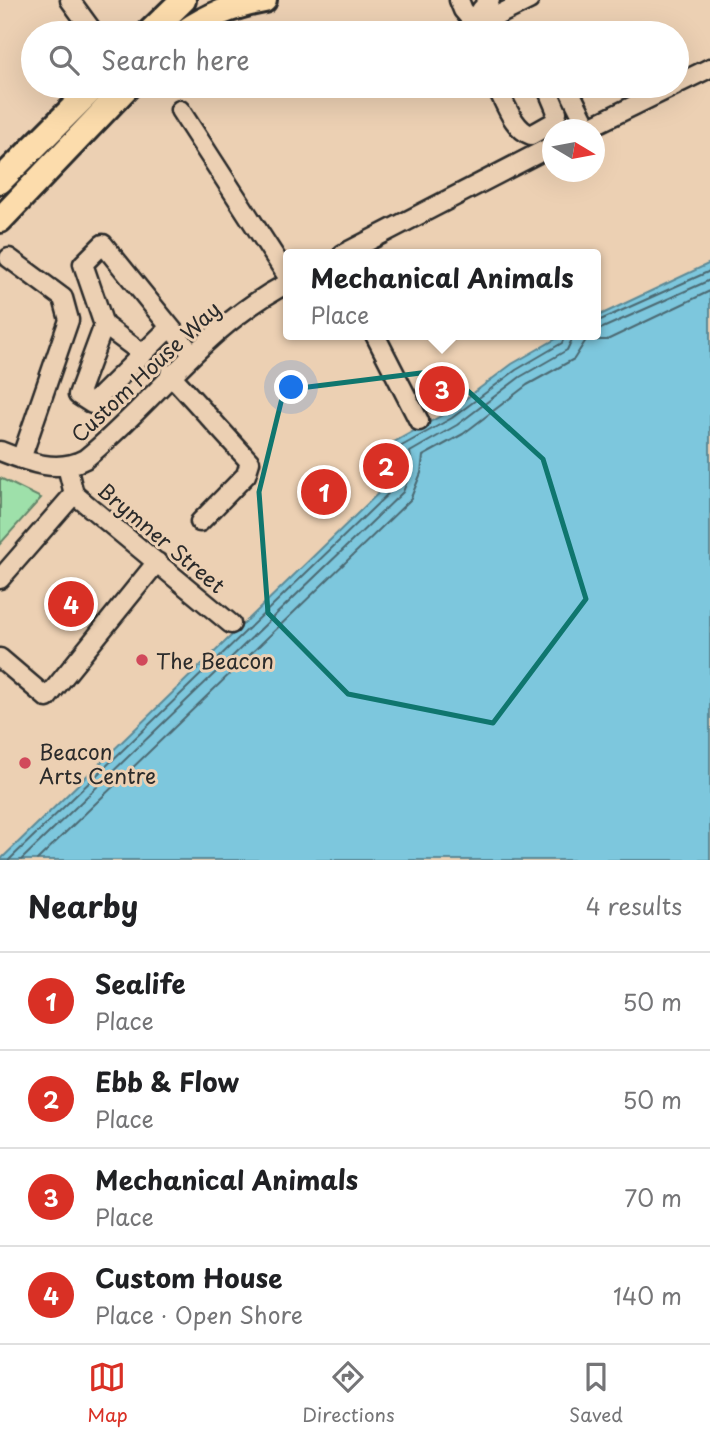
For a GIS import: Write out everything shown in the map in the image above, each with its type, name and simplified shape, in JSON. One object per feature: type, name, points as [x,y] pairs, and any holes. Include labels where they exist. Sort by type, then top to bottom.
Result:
[{"type":"highway","points":[[161,21],[183,0]]},
{"type":"highway","points":[[201,21],[231,6],[264,0]]},
{"type":"highway","points":[[0,181],[83,98]]},
{"type":"highway","points":[[0,220],[117,98]]},
{"type":"street","points":[[70,0],[85,21]]},
{"type":"street","points":[[459,0],[463,10],[476,21]]},
{"type":"street","points":[[483,21],[481,10],[490,0]]},
{"type":"street","points":[[495,21],[528,0]]},
{"type":"street","points":[[689,78],[710,68]]},
{"type":"street","points":[[502,98],[517,125],[523,132],[531,135],[554,122],[557,112],[551,98]]},
{"type":"street","points":[[572,98],[582,119]]},
{"type":"street","points":[[605,120],[649,98]]},
{"type":"street","points":[[180,110],[283,269]]},
{"type":"street","points":[[354,249],[542,151]]},
{"type":"street","points":[[143,354],[104,325],[83,264],[103,244],[192,354]]},
{"type":"street","points":[[9,258],[63,298],[69,320],[21,459]]},
{"type":"street","name":"Custom House Way","points":[[67,466],[76,464],[94,452],[192,354],[242,312],[283,286]]},
{"type":"street","points":[[104,325],[78,395],[92,404],[170,327]]},
{"type":"street","points":[[378,340],[419,421]]},
{"type":"street","points":[[170,374],[250,462],[246,475],[200,523]]},
{"type":"street","points":[[0,451],[51,467],[67,466]]},
{"type":"street","name":"Brymner Street","points":[[67,466],[74,494],[231,624]]},
{"type":"street","points":[[0,579],[74,494]]},
{"type":"street","points":[[0,658],[47,698],[157,562]]},
{"type":"highlighted area","points":[[445,370],[543,459],[586,599],[493,723],[348,694],[268,613],[259,492],[284,390]]},
{"type":"green space","points":[[0,478],[41,498],[0,544]]},
{"type":"water","points":[[710,263],[710,860],[0,860],[391,481],[396,465],[387,446],[448,412],[512,364],[554,340],[601,340],[601,315]]},
{"type":"place","name":"Mechanical Animals","points":[[442,389]]},
{"type":"place","name":"Ebb & Flow","points":[[386,466]]},
{"type":"place","name":"Sealife","points":[[324,492]]},
{"type":"place","name":"Custom House","points":[[71,604]]},
{"type":"place","name":"The Beacon","points":[[142,660]]},
{"type":"place","name":"Beacon Arts Centre","points":[[25,763]]}]
